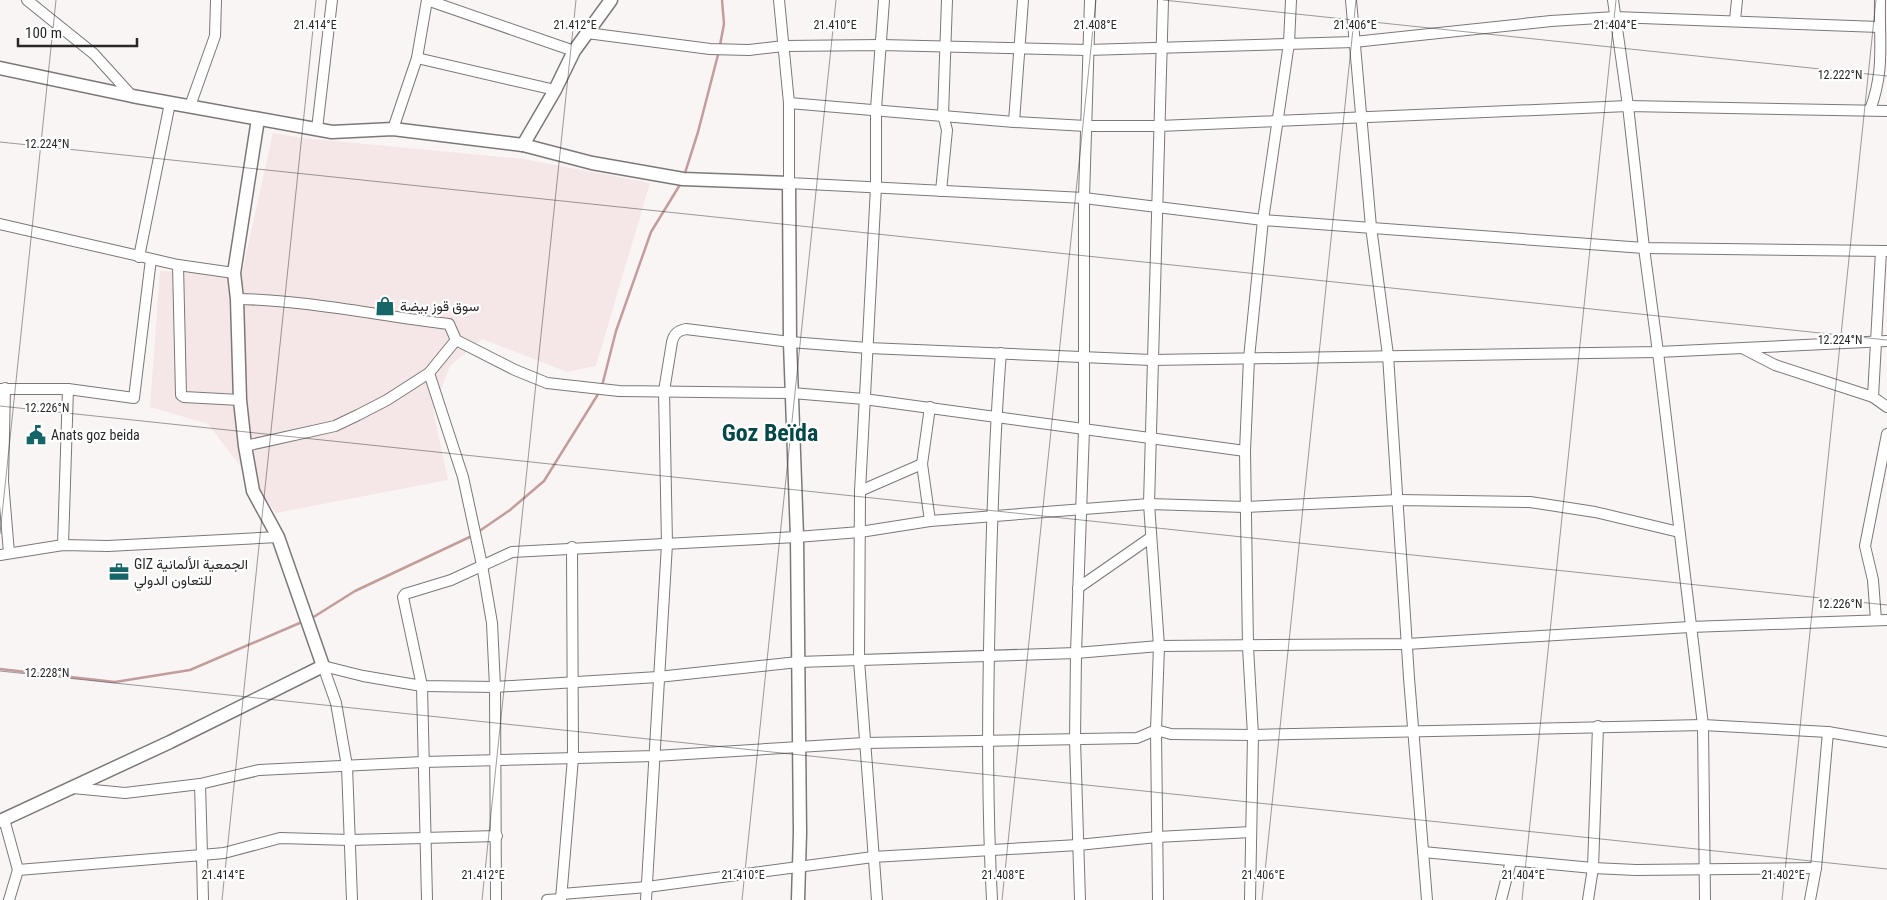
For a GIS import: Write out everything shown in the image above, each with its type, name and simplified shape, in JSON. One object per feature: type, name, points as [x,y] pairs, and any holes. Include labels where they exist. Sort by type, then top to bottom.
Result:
[{"type":"main road","points":[[523,145],[555,90],[574,51],[611,0]]},
{"type":"main road","points":[[0,68],[132,96],[332,132],[393,129],[523,145],[592,163],[683,179],[789,183],[790,342],[797,537],[800,747],[798,900]]},
{"type":"main road","points":[[2,820],[74,788],[323,666],[278,537],[253,491],[245,446],[240,400],[237,299],[234,273],[258,119]]},
{"type":"street","points":[[27,0],[94,54],[132,96]]},
{"type":"street","points":[[190,106],[215,36],[216,0]]},
{"type":"street","points":[[317,129],[332,0]]},
{"type":"street","points":[[393,129],[417,58],[427,0],[574,51]]},
{"type":"street","points":[[779,0],[788,103],[789,183],[1084,198],[1263,220],[1644,248],[1884,251],[1875,341],[1873,398]]},
{"type":"street","points":[[877,900],[858,660],[860,491],[876,187],[876,109],[884,0]]},
{"type":"street","points":[[941,191],[947,130],[943,115],[947,45],[947,0]]},
{"type":"street","points":[[1014,122],[1018,47],[1023,0]]},
{"type":"street","points":[[1080,900],[1075,740],[1076,653],[1084,430],[1084,198],[1090,0]]},
{"type":"street","points":[[1158,900],[1156,730],[1158,646],[1149,504],[1163,0]]},
{"type":"street","points":[[1250,900],[1253,735],[1248,647],[1245,507],[1245,451],[1249,358],[1263,220],[1289,43],[1291,0]]},
{"type":"street","points":[[1351,0],[1371,227],[1388,355],[1413,730],[1427,900]]},
{"type":"street","points":[[1613,0],[1628,106],[1703,725],[1705,900]]},
{"type":"street","points":[[1735,20],[1737,0]]},
{"type":"street","points":[[1880,0],[1882,67],[1887,89]]},
{"type":"street","points":[[587,33],[710,49],[748,50],[784,46],[947,45],[1087,50],[1354,42],[1551,21],[1615,17],[1735,20],[1880,27]]},
{"type":"street","points":[[417,58],[555,90]]},
{"type":"street","points":[[1870,110],[1879,88],[1882,67]]},
{"type":"street","points":[[139,257],[170,103]]},
{"type":"street","points":[[788,103],[1014,122],[1086,126],[1159,126],[1628,106],[1887,111]]},
{"type":"street","points":[[0,224],[139,257],[234,273]]},
{"type":"street","points":[[151,259],[134,398],[68,389],[2,388],[4,554],[63,545],[108,546],[278,537]]},
{"type":"street","points":[[178,265],[181,395],[184,397],[240,400]]},
{"type":"street","points":[[237,299],[354,310],[449,324],[456,340],[515,370],[548,383],[619,391],[792,393],[864,399],[996,415],[1084,430],[1245,451]]},
{"type":"street","points":[[646,900],[667,544],[664,391],[672,342],[674,335],[679,331],[711,331],[790,342],[868,348],[1001,353],[1084,359],[1152,360],[1658,352],[1887,341]]},
{"type":"street","points":[[245,446],[335,426],[387,400],[429,373],[456,340]]},
{"type":"street","points":[[1744,348],[1775,365],[1873,398],[1887,407]]},
{"type":"street","points":[[992,900],[988,656],[996,415],[1001,353]]},
{"type":"street","points":[[429,373],[464,477],[492,623],[495,687],[496,900]]},
{"type":"street","points":[[63,545],[68,389]]},
{"type":"street","points":[[930,407],[922,464],[930,521]]},
{"type":"street","points":[[323,666],[363,676],[422,686],[495,687],[572,684],[658,677],[798,662],[1076,653],[1158,646],[1248,647],[1407,644],[1690,627],[1882,620],[1865,546],[1887,434]]},
{"type":"street","points":[[860,491],[922,464]]},
{"type":"street","points":[[427,900],[424,838],[422,686],[403,597],[405,594],[451,580],[512,552],[797,537],[860,532],[930,521],[1149,504],[1245,507],[1398,500],[1530,502],[1595,512],[1679,532]]},
{"type":"street","points":[[1078,588],[1150,538]]},
{"type":"street","points":[[561,898],[573,758],[572,548]]},
{"type":"street","points":[[323,666],[336,703],[347,766],[352,900]]},
{"type":"street","points":[[74,788],[125,793],[200,784],[259,770],[496,759],[655,756],[864,744],[1137,738],[1156,730],[1171,734],[1253,735],[1703,725],[1828,732],[1887,742]]},
{"type":"street","points":[[1588,900],[1593,868],[1598,726]]},
{"type":"street","points":[[1810,900],[1816,868],[1828,732]]},
{"type":"street","points":[[200,784],[203,900]]},
{"type":"street","points":[[2,820],[18,870],[9,900]]},
{"type":"street","points":[[547,900],[873,857],[990,849],[1078,846],[1157,837],[1251,832]]},
{"type":"street","points":[[18,870],[224,853],[280,838],[350,840],[497,836]]},
{"type":"street","points":[[1424,852],[1593,868],[1816,868]]},
{"type":"street","points":[[1501,900],[1511,861]]},
{"type":"shaded area","name":"سوق قوز بيضة","points":[[273,133],[303,138],[524,159],[650,183],[596,366],[567,372],[482,339],[450,366],[433,410],[448,480],[276,513],[208,424],[150,407],[160,271],[242,273]]},
{"type":"waterway","points":[[720,45],[724,24],[722,0]]},
{"type":"waterway","points":[[684,176],[698,132],[719,51]]},
{"type":"waterway","points":[[602,386],[616,331],[651,232],[681,183]]},
{"type":"waterway","points":[[478,532],[510,510],[544,481],[600,391]]},
{"type":"waterway","points":[[312,618],[355,591],[474,535]]},
{"type":"waterway","points":[[0,669],[115,682],[190,670],[302,622]]},
{"type":"place","name":"سوق قوز بيضة","points":[[385,306]]},
{"type":"place","name":"Anats goz beida","points":[[36,435]]},
{"type":"place","name":"GIZ الجمعية الألمانية للتعاون الدولي","points":[[119,572]]},
{"type":"district","name":"Goz Beïda","points":[[770,433]]}]
